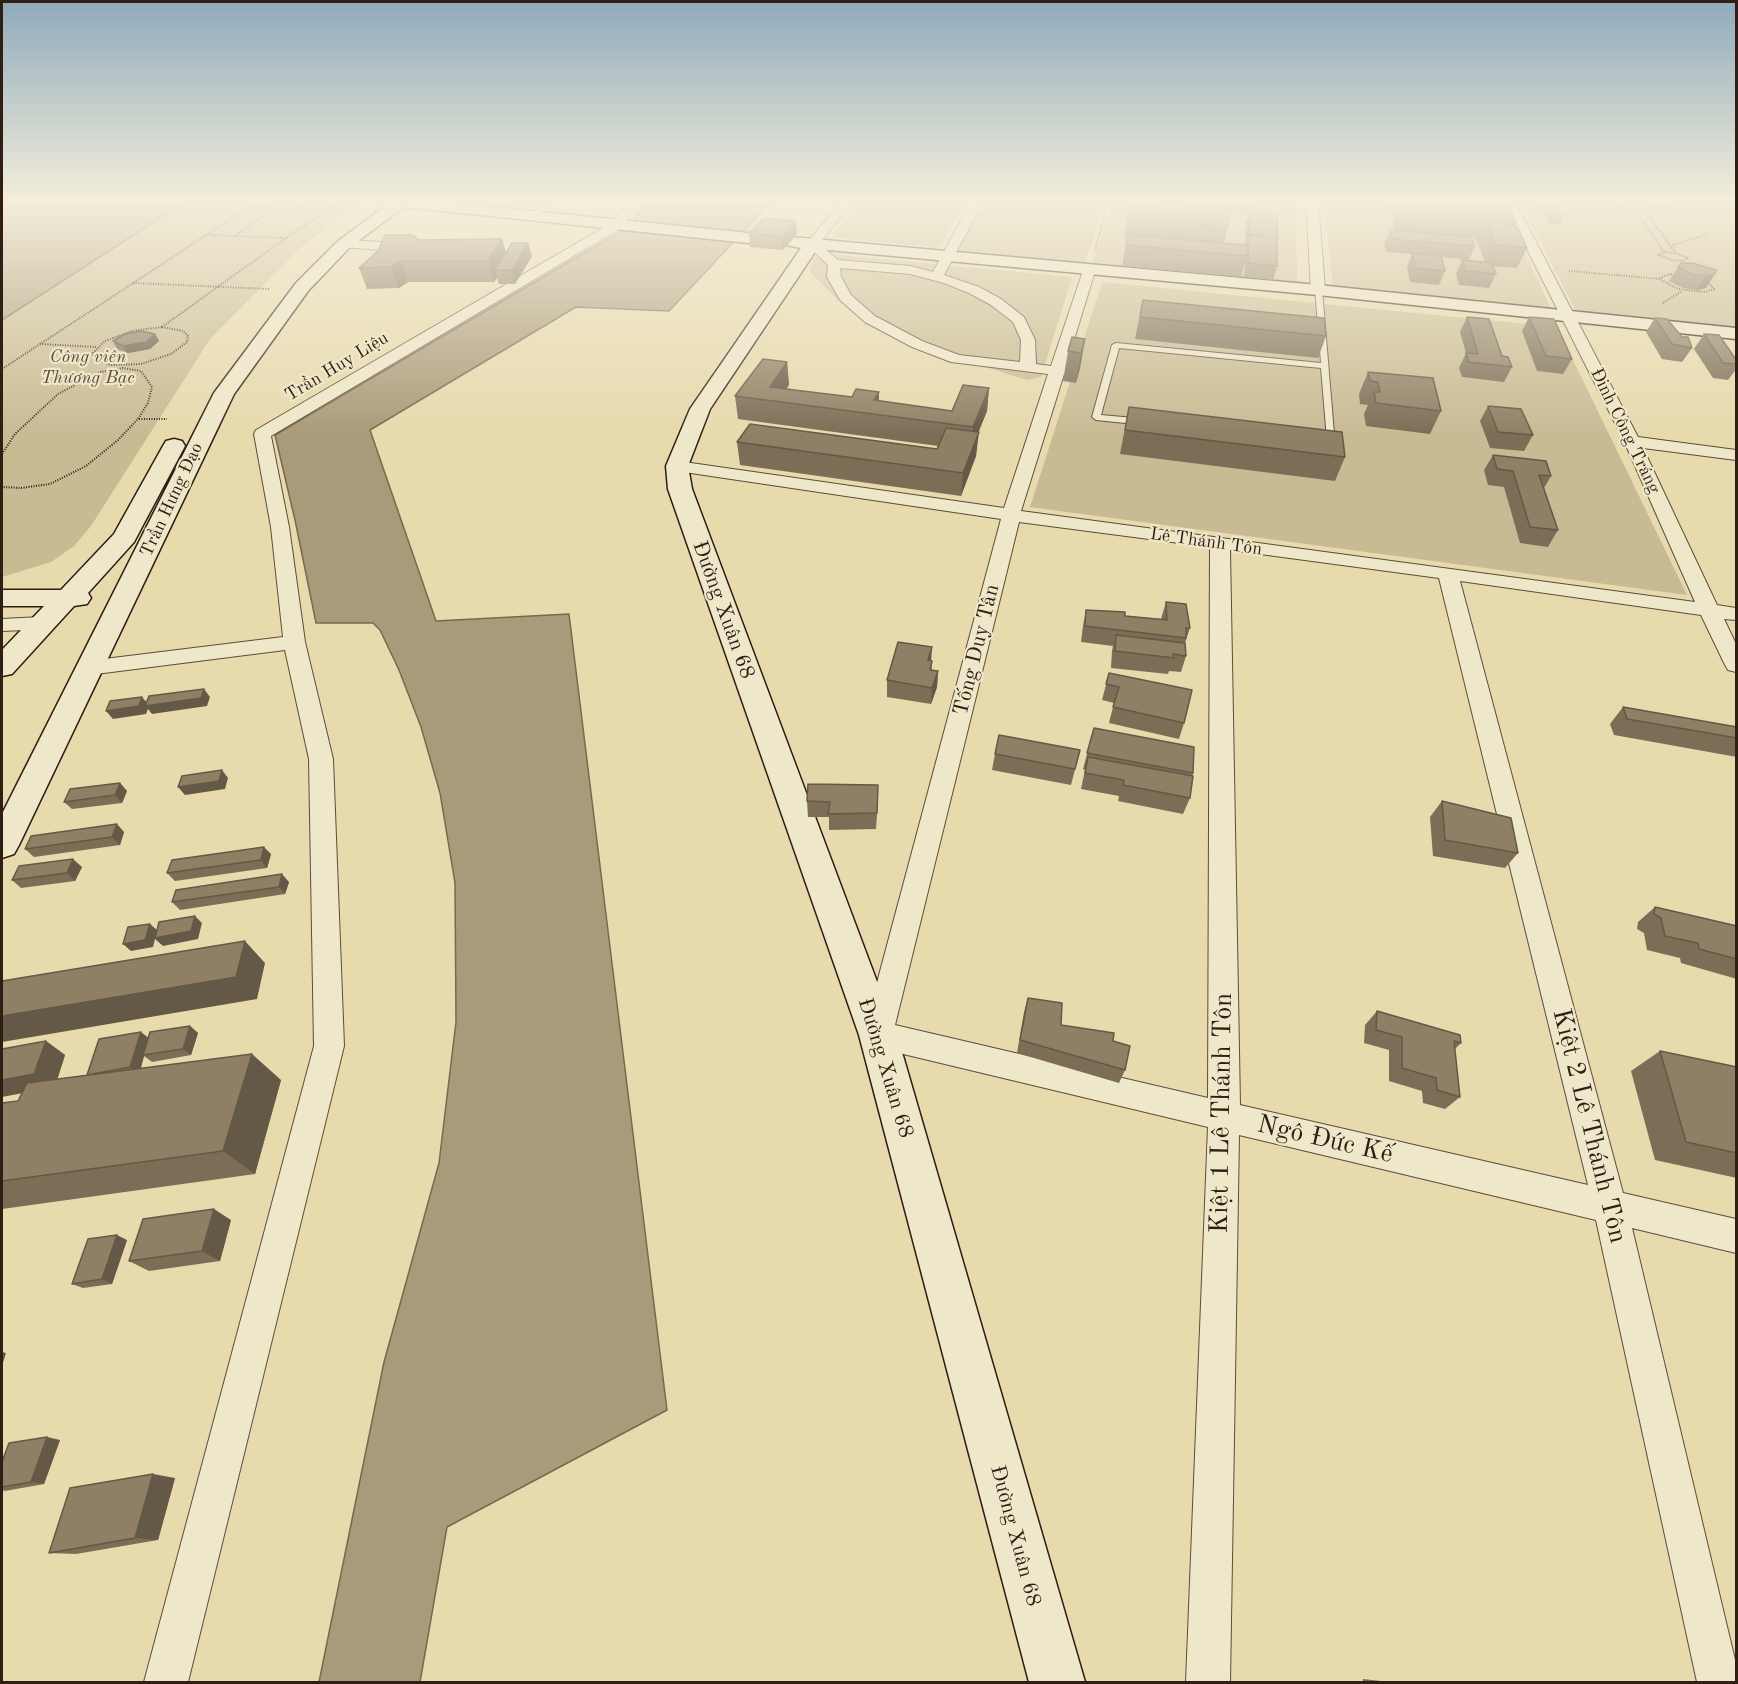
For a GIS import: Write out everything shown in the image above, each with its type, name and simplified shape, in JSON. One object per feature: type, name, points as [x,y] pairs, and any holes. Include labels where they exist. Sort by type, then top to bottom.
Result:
[{"type":"main road","name":"Trần Hưng Đạo","points":[[2,667],[41,624],[102,564],[125,537],[191,416],[246,336],[293,279]]},
{"type":"main road","name":"Trần Hưng Đạo","points":[[2,845],[88,669],[128,594],[194,451],[225,393],[310,279]]},
{"type":"main road","points":[[677,465],[700,409],[789,279]]},
{"type":"main road","points":[[1200,279],[1737,333]]},
{"type":"main road","name":"Đường Xuân 68","points":[[677,465],[680,489],[692,525],[878,1035],[1057,1683]]},
{"type":"main road","points":[[2,598],[66,599],[128,594]]},
{"type":"street","name":"Trần Huy Liệu","points":[[294,642],[280,527],[262,434],[530,279]]},
{"type":"street","points":[[834,279],[845,297],[870,320],[917,344],[956,359],[1059,371]]},
{"type":"street","points":[[944,279],[974,290],[996,302],[1019,320],[1029,340],[1028,368]]},
{"type":"street","name":"Tống Duy Tân","points":[[878,1035],[1011,515],[1087,279]]},
{"type":"street","points":[[1317,279],[1318,290]]},
{"type":"street","name":"Đinh Công Tráng","points":[[1548,279],[1632,441],[1709,610],[1737,665]]},
{"type":"street","points":[[1632,441],[1737,455]]},
{"type":"street","name":"Lê Thánh Tôn","points":[[677,465],[1011,515],[1737,614]]},
{"type":"street","name":"Kiệt 1 Lê Thánh Tôn","points":[[1208,1683],[1224,1116],[1220,544]]},
{"type":"street","name":"Kiệt 2 Lê Thánh Tôn","points":[[1448,573],[1610,1206],[1719,1683]]},
{"type":"street","points":[[2,625],[41,624]]},
{"type":"street","points":[[88,669],[294,642],[321,759],[329,1046],[166,1683]]},
{"type":"street","name":"Ngô Đức Kế","points":[[878,1035],[1737,1236]]},
{"type":"lane","points":[[1318,290],[1332,444],[1321,442]]},
{"type":"lane","points":[[1152,423],[1096,417],[1116,345],[1325,366]]},
{"type":"path","points":[[2,369],[139,279]]},
{"type":"path","points":[[162,327],[232,279]]},
{"type":"path","points":[[1656,279],[1687,291],[1705,292],[1714,289],[1714,286],[1703,279]]},
{"type":"path","points":[[132,283],[269,289]]},
{"type":"path","points":[[2,454],[15,434],[58,394],[100,372],[164,357],[181,348],[187,342],[188,336],[183,331],[162,327],[125,333],[97,347],[40,344]]},
{"type":"path","points":[[2,487],[21,488],[50,484],[86,466],[118,440],[138,419],[148,403],[152,387],[141,371],[100,363],[94,358],[93,353],[97,347]]},
{"type":"path","points":[[138,419],[167,419]]},
{"type":"green space","name":"Công viên Thương Bạc","points":[[66,279],[270,279],[210,339],[91,526],[74,546],[51,562],[2,577],[2,320]]},
{"type":"green space","points":[[817,279],[1072,279],[1041,377],[1027,380],[930,350],[858,307],[838,300]]},
{"type":"green space","points":[[1214,279],[1297,279],[1297,287]]},
{"type":"green space","points":[[1332,279],[1537,279],[1552,311],[1333,288]]},
{"type":"green space","points":[[1559,279],[1736,279],[1736,328],[1577,313]]},
{"type":"green space","points":[[1102,282],[1557,327],[1687,595],[1030,507]]},
{"type":"shaded area","points":[[2,279],[66,279],[2,320]]},
{"type":"shaded area","points":[[541,279],[699,279],[669,311],[576,307],[370,430],[436,621],[569,614],[667,1410],[447,1527],[420,1682],[319,1682],[384,1362],[439,1163],[456,1022],[455,883],[440,793],[421,727],[399,670],[380,630],[373,623],[316,623],[275,435]]},
{"type":"building","points":[[1143,300],[1324,318],[1326,336],[1140,317]]},
{"type":"building","points":[[1467,317],[1489,319],[1502,356],[1508,357],[1512,367],[1469,362],[1466,353],[1478,354]]},
{"type":"building","points":[[1529,317],[1554,319],[1572,359],[1546,356]]},
{"type":"building","points":[[1655,318],[1667,319],[1682,337],[1688,337],[1692,348],[1672,344]]},
{"type":"building","points":[[141,331],[155,334],[146,342],[123,346],[113,341],[125,334]]},
{"type":"building","points":[[1704,334],[1719,335],[1737,364],[1723,363]]},
{"type":"building","points":[[1072,337],[1085,339],[1081,353],[1068,351]]},
{"type":"building","points":[[763,359],[787,362],[770,387],[852,397],[856,389],[879,392],[874,400],[952,411],[963,385],[989,388],[973,427],[735,396]]},
{"type":"building","points":[[1368,372],[1433,378],[1441,411],[1376,403],[1374,392],[1380,392],[1378,382],[1370,381]]},
{"type":"building","points":[[1488,406],[1521,409],[1533,435],[1498,432]]},
{"type":"building","points":[[1129,407],[1342,432],[1345,457],[1125,430]]},
{"type":"building","points":[[750,424],[937,449],[946,428],[979,432],[963,473],[737,442]]},
{"type":"building","points":[[1493,455],[1546,461],[1551,476],[1539,475],[1558,530],[1530,527],[1513,471],[1497,469]]},
{"type":"building","points":[[1166,602],[1186,604],[1190,628],[1186,628],[1186,638],[1085,626],[1086,610],[1125,612],[1125,616],[1167,620]]},
{"type":"building","points":[[1116,635],[1185,643],[1186,656],[1173,654],[1174,658],[1115,651]]},
{"type":"building","points":[[898,642],[932,647],[928,660],[932,661],[930,670],[938,671],[932,688],[887,680]]},
{"type":"building","points":[[1109,673],[1192,690],[1184,723],[1113,707],[1119,687],[1106,684]]},
{"type":"building","points":[[204,689],[201,698],[145,706],[149,696]]},
{"type":"building","points":[[142,697],[139,706],[106,711],[110,701]]},
{"type":"building","points":[[1623,707],[1737,727],[1737,738],[1627,719]]},
{"type":"building","points":[[1094,728],[1194,747],[1193,773],[1087,753]]},
{"type":"building","points":[[999,735],[1080,750],[1075,769],[995,754]]},
{"type":"building","points":[[1088,757],[1193,776],[1190,798],[1123,785],[1124,780],[1085,773]]},
{"type":"building","points":[[222,770],[219,781],[178,787],[182,776]]},
{"type":"building","points":[[120,783],[115,795],[64,802],[70,789]]},
{"type":"building","points":[[808,784],[878,785],[877,813],[828,814],[830,802],[807,801]]},
{"type":"building","points":[[1442,801],[1511,818],[1518,853],[1445,840]]},
{"type":"building","points":[[117,824],[112,837],[25,849],[31,836]]},
{"type":"building","points":[[264,847],[261,860],[167,873],[172,860]]},
{"type":"building","points":[[73,859],[67,873],[12,880],[19,866]]},
{"type":"building","points":[[282,874],[279,887],[172,902],[176,890]]},
{"type":"building","points":[[1655,907],[1737,926],[1737,959],[1699,949],[1698,943],[1665,936],[1661,918],[1654,914]]},
{"type":"building","points":[[195,916],[191,931],[155,938],[159,922]]},
{"type":"building","points":[[150,924],[145,940],[123,944],[128,927]]},
{"type":"building","points":[[245,941],[236,977],[2,1016],[2,981]]},
{"type":"building","points":[[1028,998],[1062,1003],[1061,1025],[1114,1033],[1113,1041],[1130,1046],[1125,1070],[1020,1040]]},
{"type":"building","points":[[1377,1011],[1460,1035],[1461,1043],[1454,1041],[1460,1097],[1437,1090],[1436,1078],[1402,1068],[1402,1037],[1376,1030]]},
{"type":"building","points":[[190,1026],[183,1049],[143,1055],[150,1032]]},
{"type":"building","points":[[141,1032],[130,1067],[87,1075],[99,1039]]},
{"type":"building","points":[[46,1041],[34,1074],[2,1080],[2,1049]]},
{"type":"building","points":[[1660,1051],[1737,1067],[1737,1153],[1686,1142]]},
{"type":"building","points":[[252,1054],[223,1151],[2,1181],[2,1103],[18,1101],[27,1083]]},
{"type":"building","points":[[214,1209],[202,1251],[129,1261],[143,1219]]},
{"type":"building","points":[[117,1235],[102,1279],[72,1284],[88,1239]]},
{"type":"building","points":[[47,1437],[31,1482],[2,1487],[2,1462],[9,1443]]},
{"type":"building","points":[[153,1474],[135,1538],[49,1553],[70,1488]]}]
